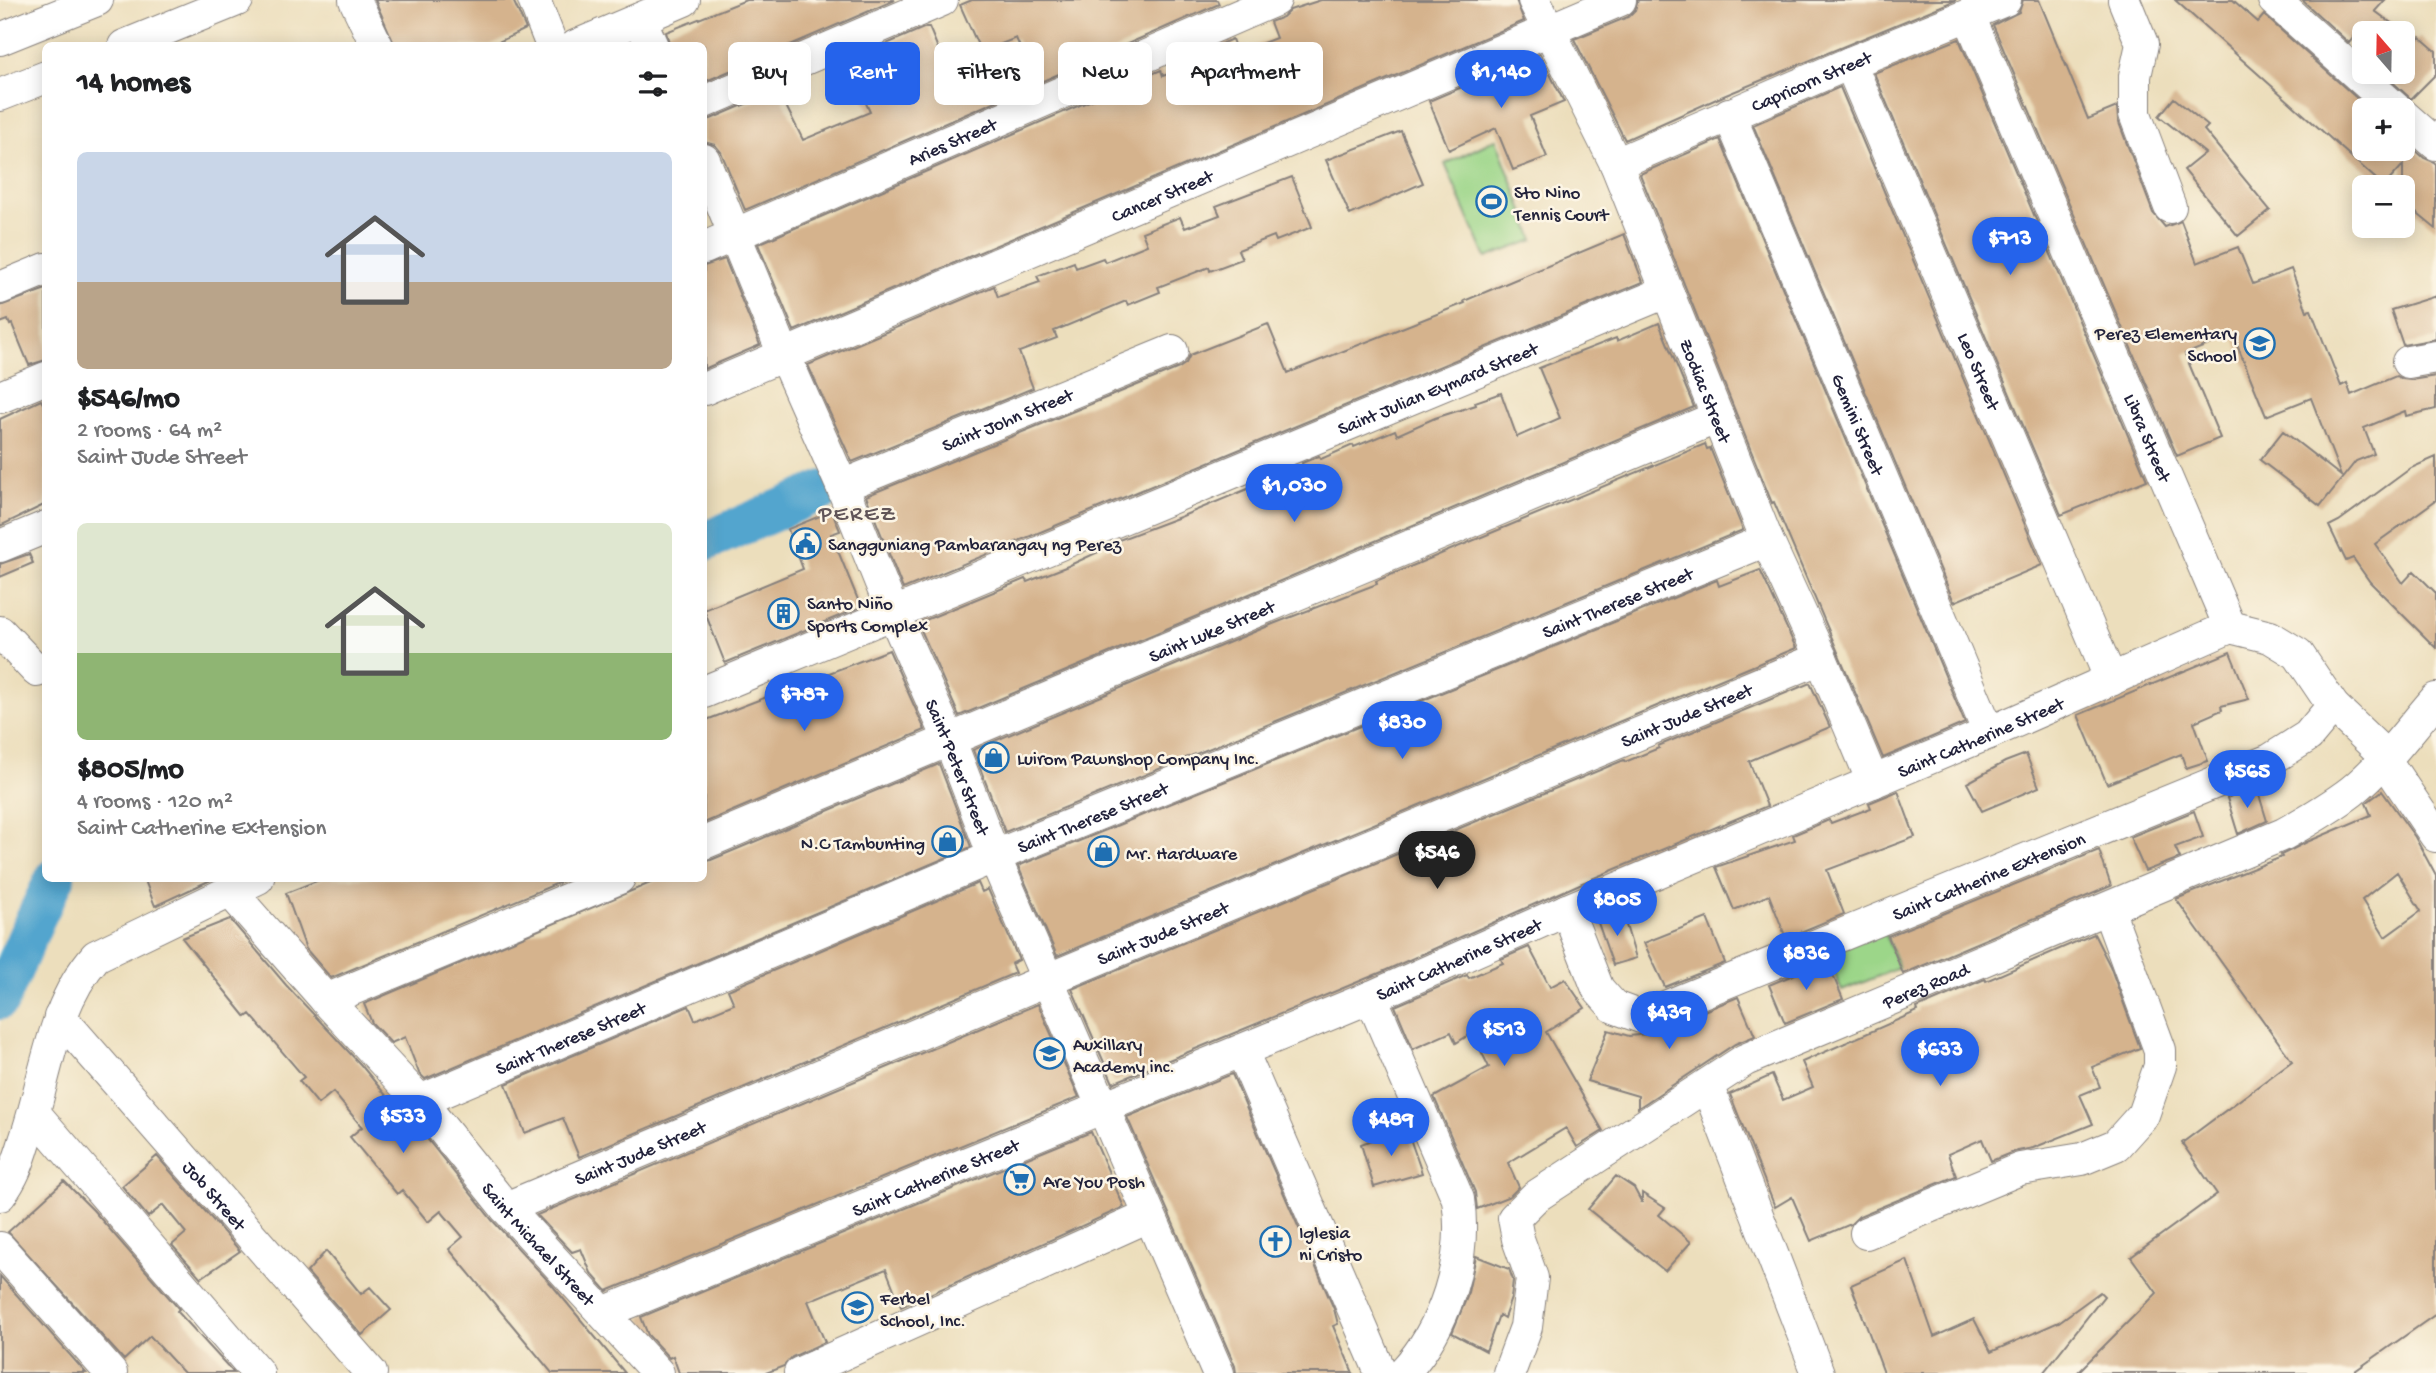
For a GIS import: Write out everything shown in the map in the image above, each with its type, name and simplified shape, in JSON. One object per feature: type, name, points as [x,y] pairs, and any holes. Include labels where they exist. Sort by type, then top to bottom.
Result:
[{"type":"street","points":[[0,39],[97,0]]},
{"type":"street","points":[[134,42],[237,0]]},
{"type":"street","points":[[355,0],[375,42]]},
{"type":"street","points":[[534,0],[550,42]]},
{"type":"street","points":[[596,42],[646,32],[684,0]]},
{"type":"street","points":[[707,101],[942,0]]},
{"type":"street","name":"Aries Street","points":[[707,247],[1275,0]]},
{"type":"street","name":"Zodiac Street","points":[[1534,0],[1616,164],[1767,540],[1821,658],[1873,782]]},
{"type":"street","name":"Cancer Street","points":[[707,388],[1620,0]]},
{"type":"street","name":"Capricorn Street","points":[[1616,164],[1850,62],[2005,0]]},
{"type":"street","points":[[2124,0],[2142,44],[2135,76],[2135,114],[2170,207]]},
{"type":"street","points":[[2274,0],[2384,98]]},
{"type":"street","name":"Libra Street","points":[[1969,16],[2230,627]]},
{"type":"street","name":"Leo Street","points":[[1850,62],[2111,680]]},
{"type":"street","points":[[0,95],[42,79]]},
{"type":"street","name":"Gemini Street","points":[[1729,114],[1989,733]]},
{"type":"street","points":[[2415,126],[2436,144]]},
{"type":"street","name":"Saint Peter Street","points":[[707,168],[893,613],[950,741],[995,856],[1218,1373]]},
{"type":"street","points":[[0,288],[42,271]]},
{"type":"street","name":"Saint Julian Eymard Street","points":[[707,691],[1666,292]]},
{"type":"street","name":"Saint John Street","points":[[842,486],[1172,351]]},
{"type":"street","points":[[0,397],[42,380]]},
{"type":"street","name":"Saint Luke Street","points":[[707,843],[1718,417]]},
{"type":"street","points":[[0,546],[42,529]]},
{"type":"street","name":"Saint Therese Street","points":[[420,1101],[995,856],[1767,540]]},
{"type":"street","points":[[2230,627],[2270,637],[2298,654],[2333,706],[2377,748],[2436,836]]},
{"type":"street","name":"Saint Catherine Street","points":[[603,1313],[1101,1106],[1242,1051],[1567,910],[1989,733],[2230,627]]},
{"type":"street","points":[[0,632],[37,671],[42,669]]},
{"type":"street","name":"Saint Jude Street","points":[[506,1208],[1821,658]]},
{"type":"street","name":"Perez Road","points":[[1509,1373],[1526,1327],[1532,1278],[1518,1239],[1514,1218],[1535,1197],[1745,1060],[2284,834],[2321,813],[2353,789],[2385,759],[2436,699]]},
{"type":"street","name":"Saint Catherine Extension","points":[[1567,910],[1598,989],[1614,1007],[1641,1017],[2270,760],[2308,736],[2333,706]]},
{"type":"street","points":[[326,1000],[609,882]]},
{"type":"street","points":[[0,1195],[12,1179],[35,1114],[60,1017],[74,984],[96,956],[244,885]]},
{"type":"street","name":"Saint Michael Street","points":[[244,885],[326,1000],[420,1101],[506,1208],[659,1373]]},
{"type":"street","points":[[1866,1233],[2020,1169],[2082,1159],[2116,1145],[2143,1115],[2160,1066],[2160,1050],[2108,909]]},
{"type":"street","points":[[1371,996],[1458,1199],[1462,1225],[1455,1277],[1446,1302],[1418,1357],[1403,1373]]},
{"type":"street","name":"Job Street","points":[[60,1017],[371,1373]]},
{"type":"street","points":[[1242,1051],[1381,1373]]},
{"type":"street","points":[[1707,1085],[1818,1373]]},
{"type":"street","points":[[35,1114],[258,1373]]},
{"type":"street","points":[[800,1373],[853,1364],[1149,1216]]},
{"type":"street","points":[[0,1248],[111,1373]]},
{"type":"green space","name":"Sto Nino Tennis Court","points":[[1496,139],[1534,240],[1486,258],[1445,164]]},
{"type":"green space","points":[[1882,926],[1899,968],[1842,991],[1825,949]]},
{"type":"building","points":[[375,0],[513,0],[526,29],[498,42],[393,42]]},
{"type":"building","points":[[746,0],[895,0],[797,42],[728,42],[728,72],[707,81],[707,42],[669,42],[666,32]]},
{"type":"building","points":[[972,0],[1217,0],[1219,4],[1132,42],[1058,42],[1058,74],[1044,81],[1044,42],[1018,42],[1016,38],[1006,42],[977,42],[960,5]]},
{"type":"building","points":[[1321,0],[1516,0],[1524,21],[794,331],[758,244],[1080,105],[1152,105],[1152,74],[1161,70],[1163,76],[1166,75],[1166,105],[1323,105],[1323,42],[1266,42],[1276,38],[1270,22],[1283,17],[1290,10]]},
{"type":"building","points":[[1638,0],[1956,0],[1721,97],[1625,140],[1574,39],[1628,17],[1635,10]]},
{"type":"building","points":[[2023,0],[2039,0],[2088,119],[2117,107],[2118,120],[2153,213],[2165,227],[2181,221],[2197,263],[2238,247],[2253,284],[2291,269],[2307,311],[2311,310],[2341,386],[2347,383],[2351,395],[2396,376],[2411,380],[2436,376],[2436,409],[2406,416],[2405,411],[2364,428],[2374,454],[2356,461],[2320,506],[2260,460],[2283,431],[2341,476],[2311,398],[2266,416],[2233,335],[2185,354],[2220,438],[2177,456],[1993,25],[2019,12]]},
{"type":"building","points":[[2175,0],[2233,0],[2258,22],[2264,15],[2357,98],[2352,98],[2352,158]]},
{"type":"building","points":[[2302,0],[2385,0],[2375,11],[2389,21],[2352,21],[2352,39],[2349,43]]},
{"type":"building","points":[[926,27],[929,27],[935,42],[934,105],[987,105],[745,210],[721,152],[715,145],[707,143],[707,120],[743,105],[786,105],[803,140],[870,112],[867,105],[920,105],[920,42],[891,42]]},
{"type":"building","points":[[2420,37],[2436,51],[2436,74],[2410,98],[2395,84],[2415,84],[2415,40]]},
{"type":"building","points":[[1959,39],[2147,480],[2061,515],[1874,73]]},
{"type":"building","points":[[1540,54],[1564,102],[1530,116],[1547,157],[1513,170],[1496,128],[1449,150],[1429,101]]},
{"type":"building","points":[[1840,87],[2042,565],[1954,602],[1753,125]]},
{"type":"building","points":[[2174,98],[2208,126],[2204,130],[2270,210],[2238,236],[2184,170],[2205,153],[2159,116]]},
{"type":"building","points":[[1401,131],[1423,183],[1350,215],[1326,160]]},
{"type":"building","points":[[1720,139],[1965,723],[1883,758],[1774,502],[1772,503],[1640,174]]},
{"type":"building","points":[[2415,150],[2434,162],[2436,229],[2415,212],[2415,175],[2403,175],[2403,165],[2394,175],[2372,175],[2356,161],[2415,161]]},
{"type":"building","points":[[1292,177],[1312,227],[1276,241],[1274,236],[1238,250],[1242,259],[1210,271],[1209,267],[1158,287],[1160,292],[1128,305],[1126,301],[1054,331],[1057,338],[1019,352],[1033,388],[852,462],[808,365],[994,286],[998,297],[1040,282],[1037,276],[1074,262],[1076,268],[1103,258],[1105,262],[1147,245],[1142,232],[1180,217],[1185,228],[1220,215],[1216,206]]},
{"type":"building","points":[[1624,234],[1643,282],[903,589],[866,496],[1179,368],[1186,363],[1190,355],[1268,324],[1288,373],[1465,303],[1464,301]]},
{"type":"building","points":[[725,259],[760,345],[707,368],[707,265]]},
{"type":"building","points":[[42,290],[42,361],[29,365],[12,324],[10,325],[8,320],[0,323],[0,306]]},
{"type":"building","points":[[2436,296],[2436,339],[2403,345],[2391,310]]},
{"type":"building","points":[[1659,323],[1694,407],[959,716],[918,623],[1025,579],[1027,582],[1068,566],[1109,547],[1108,544],[1303,466],[1302,463],[1319,456],[1321,459],[1395,430],[1397,435],[1501,393],[1517,437],[1560,418],[1539,368],[1616,338],[1617,341]]},
{"type":"building","points":[[42,402],[42,506],[0,526],[0,419]]},
{"type":"building","points":[[1705,444],[1707,449],[1710,448],[1743,530],[1005,832],[973,750],[1273,624],[1377,584],[1376,581]]},
{"type":"building","points":[[2436,457],[2436,500],[2375,544],[2403,583],[2414,571],[2436,593],[2436,648],[2370,582],[2353,558],[2346,561],[2329,526],[2411,468]]},
{"type":"building","name":"Santo Niño Sports Complex","points":[[832,511],[840,531],[831,534],[861,607],[725,663],[707,618],[707,609],[803,569],[788,529]]},
{"type":"building","points":[[29,554],[33,563],[0,577],[0,564]]},
{"type":"building","points":[[1760,570],[1796,648],[1057,956],[1018,866],[1717,580],[1719,586]]},
{"type":"building","points":[[889,650],[925,730],[707,822],[707,720]]},
{"type":"building","points":[[2230,652],[2249,699],[2221,706],[2222,710],[2194,722],[2208,761],[2186,768],[2181,754],[2107,784],[2078,715]]},
{"type":"building","points":[[1810,683],[1830,727],[1749,761],[1767,806],[1582,883],[1382,972],[1113,1083],[1072,989],[1624,760],[1625,762],[1659,748],[1658,746]]},
{"type":"building","points":[[2026,754],[2039,787],[1982,811],[1967,783]]},
{"type":"building","points":[[939,764],[971,847],[425,1079],[419,1073],[405,1037],[391,1043],[372,1023],[364,1004],[653,882],[707,882],[707,861]]},
{"type":"building","points":[[2256,785],[2267,821],[2238,834],[2227,798]]},
{"type":"building","points":[[1898,791],[1915,837],[1827,870],[1844,914],[1786,938],[1769,895],[1734,910],[1716,867],[1795,840],[1793,835],[1829,820],[1831,823],[1871,808],[1869,803]]},
{"type":"building","points":[[2382,791],[2415,837],[2436,876],[2436,1314],[2352,1373],[2077,1373],[2157,1293],[2131,1257],[2217,1194],[2182,1143],[2292,1061],[2176,899],[2282,857],[2281,855],[2307,842],[2371,815],[2366,803]],"holes":[[[2397,872],[2421,911],[2385,937],[2362,900]]]},
{"type":"building","points":[[2194,811],[2203,837],[2175,847],[2180,858],[2145,871],[2130,837]]},
{"type":"building","points":[[2099,850],[2111,886],[1903,974],[1888,936]]},
{"type":"building","points":[[146,882],[206,882],[155,906]]},
{"type":"building","points":[[314,882],[560,882],[331,978],[306,949],[286,893]]},
{"type":"building","points":[[978,883],[982,892],[988,889],[1019,960],[1011,964],[1015,973],[579,1157],[563,1118],[525,1133],[506,1084],[689,1006],[695,1020],[734,1004],[728,990]]},
{"type":"building","points":[[1621,909],[1636,958],[1613,965],[1597,920]]},
{"type":"building","points":[[1707,918],[1725,963],[1665,987],[1644,943]]},
{"type":"building","points":[[230,919],[286,985],[361,1065],[420,1137],[424,1135],[492,1220],[552,1285],[625,1373],[552,1373],[449,1249],[463,1237],[441,1211],[428,1222],[402,1190],[397,1194],[350,1137],[362,1127],[333,1092],[318,1104],[299,1081],[304,1077],[250,1014],[246,1017],[182,938]]},
{"type":"building","points":[[2094,934],[2110,966],[2140,1048],[2092,1067],[2100,1087],[2080,1095],[2093,1124],[2033,1148],[1991,1161],[1982,1139],[1948,1154],[1956,1176],[1859,1216],[1851,1224],[1811,1241],[1792,1197],[1775,1207],[1730,1094],[1772,1075],[1783,1100],[1813,1087],[1802,1062],[1918,1011],[1917,1008]]},
{"type":"building","points":[[1529,947],[1550,987],[1565,979],[1585,1008],[1546,1032],[1603,1131],[1577,1147],[1566,1128],[1508,1163],[1519,1187],[1510,1196],[1477,1209],[1475,1192],[1434,1097],[1489,1067],[1472,1033],[1456,1043],[1451,1032],[1413,1049],[1395,1006],[1467,975],[1469,978],[1503,963],[1501,959]]},
{"type":"building","points":[[1827,961],[1843,999],[1785,1023],[1769,985]]},
{"type":"building","points":[[1738,997],[1755,1036],[1735,1044],[1638,1108],[1638,1096],[1587,1081],[1608,1030],[1629,1036],[1648,1034]]},
{"type":"building","points":[[1038,1004],[1079,1097],[607,1291],[591,1273],[581,1249],[572,1252],[537,1215]]},
{"type":"building","points":[[1232,1074],[1334,1309],[1338,1324],[1333,1326],[1353,1373],[1236,1373],[1127,1117]]},
{"type":"building","points":[[1406,1127],[1422,1173],[1374,1187],[1361,1144]]},
{"type":"building","points":[[1091,1132],[1124,1207],[901,1307],[886,1269],[808,1301],[825,1342],[792,1357],[784,1366],[766,1373],[679,1373],[673,1356],[669,1358],[648,1335],[641,1317]]},
{"type":"building","points":[[157,1156],[240,1251],[201,1278],[172,1245],[186,1233],[163,1205],[148,1217],[122,1186]]},
{"type":"building","points":[[1616,1176],[1634,1188],[1642,1203],[1642,1193],[1665,1208],[1659,1215],[1691,1242],[1665,1271],[1588,1209]]},
{"type":"building","points":[[64,1181],[93,1210],[179,1309],[177,1311],[234,1373],[184,1373],[150,1336],[124,1360],[8,1232]]},
{"type":"building","points":[[326,1251],[361,1294],[370,1287],[391,1310],[362,1335],[307,1272]]},
{"type":"building","points":[[1476,1256],[1509,1269],[1513,1280],[1511,1298],[1504,1318],[1499,1315],[1486,1351],[1452,1333],[1467,1297]]},
{"type":"building","points":[[1907,1260],[1934,1337],[1974,1319],[1991,1352],[2059,1322],[2100,1292],[2104,1296],[2043,1373],[1884,1373],[1851,1285]]},
{"type":"building","points":[[0,1276],[86,1373],[0,1373]]},
{"type":"waterway","points":[[707,541],[824,490]]},
{"type":"waterway","points":[[0,1000],[53,882]]},
{"type":"place","name":"Sto Nino Tennis Court","points":[[1491,202]]},
{"type":"place","name":"Perez Elementary School","points":[[2260,343]]},
{"type":"place","name":"Sangguniang Pambarangay ng Perez","points":[[805,543]]},
{"type":"place","name":"Santo Niño Sports Complex","points":[[784,613]]},
{"type":"place","name":"Luirom Pawnshop Company Inc.","points":[[994,757]]},
{"type":"place","name":"N.C Tambunting","points":[[948,842]]},
{"type":"place","name":"Mr. Hardware","points":[[1103,852]]},
{"type":"place","name":"Auxillary Academy inc.","points":[[1050,1054]]},
{"type":"place","name":"Are You Posh","points":[[1020,1180]]},
{"type":"place","name":"Iglesia ni Cristo","points":[[1276,1242]]},
{"type":"place","name":"Ferbel School, Inc.","points":[[857,1308]]},
{"type":"district","name":"PEREZ","points":[[858,512]]}]
